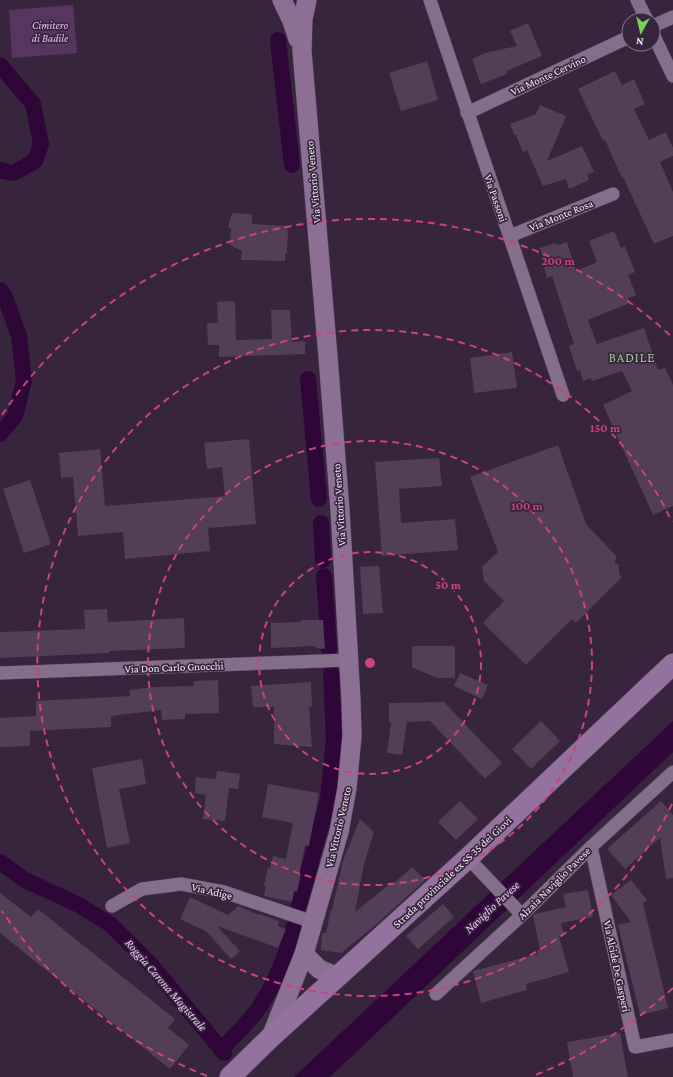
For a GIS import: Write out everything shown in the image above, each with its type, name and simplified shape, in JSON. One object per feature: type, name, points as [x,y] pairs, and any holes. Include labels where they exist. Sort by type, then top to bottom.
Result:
[{"type":"main road","name":"Strada provinciale ex SS 35 dei Giovi","points":[[230,1077],[271,1037],[468,858],[673,664]]},
{"type":"street","points":[[282,0],[297,0]]},
{"type":"street","name":"Via Vittorio Veneto","points":[[282,0],[292,21],[302,51]]},
{"type":"street","name":"Via Vittorio Veneto","points":[[271,1037],[304,954],[339,832],[347,788],[352,731],[340,510],[302,51],[303,19],[307,0]]},
{"type":"street","name":"Via Passoni","points":[[430,0],[563,396]]},
{"type":"street","points":[[637,0],[643,12]]},
{"type":"street","points":[[661,22],[673,17]]},
{"type":"street","name":"Via Monte Cervino","points":[[467,113],[621,41]]},
{"type":"street","points":[[661,51],[673,76]]},
{"type":"street","name":"Via Monte Rosa","points":[[510,236],[613,194]]},
{"type":"street","name":"Via Don Carlo Gnocchi","points":[[0,673],[349,660]]},
{"type":"street","name":"Alzaia Naviglio Pavese","points":[[436,994],[519,912],[673,772]]},
{"type":"street","name":"Via Alcide De Gasperi","points":[[591,847],[635,1047],[673,1040]]},
{"type":"street","points":[[468,858],[519,912]]},
{"type":"street","name":"Via Adige","points":[[112,906],[142,889],[181,884],[224,892],[313,922]]},
{"type":"street","points":[[304,954],[319,969],[338,977]]},
{"type":"green space","name":"Cimitero di Badile","points":[[73,5],[77,53],[12,58],[9,10]]},
{"type":"water","name":"Naviglio Pavese","points":[[673,721],[673,752],[330,1077],[294,1077]]},
{"type":"building","points":[[528,23],[542,56],[506,71],[507,74],[481,84],[472,59],[485,53],[517,46],[510,31]]},
{"type":"building","points":[[427,61],[438,100],[401,111],[389,73]]},
{"type":"building","points":[[615,71],[622,85],[634,79],[645,104],[634,109],[649,140],[666,132],[673,148],[673,156],[660,162],[673,192],[673,236],[654,244],[605,140],[603,141],[578,89]]},
{"type":"building","points":[[540,105],[566,116],[547,161],[582,146],[594,172],[587,174],[589,180],[569,189],[566,179],[543,186],[527,150],[523,152],[510,124],[536,114]]},
{"type":"building","points":[[232,213],[252,214],[252,224],[287,226],[287,253],[285,254],[285,261],[241,260],[242,251],[230,245],[231,228],[228,227]]},
{"type":"building","points":[[614,231],[621,248],[625,246],[635,272],[628,275],[636,295],[628,298],[630,303],[588,320],[597,344],[644,328],[658,370],[665,368],[673,385],[673,506],[653,515],[603,405],[632,391],[622,371],[592,381],[591,378],[583,381],[580,370],[577,371],[569,346],[574,344],[552,276],[547,278],[543,264],[545,263],[540,248],[556,243],[557,245],[567,242],[576,271],[597,262],[589,241]]},
{"type":"building","points":[[235,301],[236,340],[272,339],[271,310],[290,310],[292,342],[305,341],[305,354],[219,357],[219,345],[208,345],[207,323],[218,323],[217,302]]},
{"type":"building","points":[[512,352],[517,388],[474,393],[470,358]]},
{"type":"building","points":[[249,439],[256,524],[208,528],[210,551],[125,559],[123,532],[78,536],[73,477],[61,478],[59,453],[100,449],[105,506],[225,496],[222,467],[207,469],[204,443]]},
{"type":"building","points":[[558,445],[586,524],[617,557],[614,562],[619,565],[619,574],[622,577],[576,623],[572,619],[526,665],[483,623],[504,601],[484,581],[482,567],[498,552],[470,477]]},
{"type":"building","points":[[439,458],[442,486],[399,489],[401,523],[455,519],[458,550],[382,556],[375,462]]},
{"type":"building","points":[[30,480],[51,544],[24,553],[3,489]]},
{"type":"building","points":[[379,566],[383,613],[363,614],[360,567]]},
{"type":"building","points":[[107,609],[108,622],[184,618],[185,648],[0,658],[0,632],[85,629],[84,610]]},
{"type":"building","points":[[301,620],[323,620],[325,649],[313,646],[271,648],[271,623],[301,622]]},
{"type":"building","points":[[412,646],[455,646],[455,678],[437,678],[412,667]]},
{"type":"building","points":[[460,673],[488,685],[482,699],[454,686]]},
{"type":"building","points":[[218,680],[219,713],[185,714],[185,719],[162,720],[161,710],[111,716],[111,727],[30,731],[30,746],[0,747],[0,718],[36,716],[36,701],[130,696],[129,690],[155,687],[194,686],[194,681]]},
{"type":"building","points":[[311,682],[312,707],[309,707],[312,747],[274,744],[274,707],[253,707],[251,686]]},
{"type":"building","points":[[444,702],[502,763],[485,779],[430,721],[407,722],[402,755],[387,753],[391,722],[389,722],[389,703]]},
{"type":"building","points":[[541,721],[560,741],[531,769],[512,749]]},
{"type":"building","points":[[142,759],[146,784],[119,789],[130,843],[107,848],[92,768]]},
{"type":"building","points":[[217,771],[240,774],[238,789],[229,788],[225,821],[203,819],[206,795],[195,793],[196,777],[216,779]]},
{"type":"building","points":[[268,784],[319,793],[309,846],[305,846],[297,892],[294,891],[292,902],[264,896],[266,886],[264,886],[268,867],[270,868],[273,856],[286,859],[293,823],[262,817]]},
{"type":"building","points":[[460,801],[478,819],[456,840],[438,822]]},
{"type":"building","points":[[661,801],[673,815],[673,878],[666,879],[660,838],[625,869],[607,849]]},
{"type":"building","points":[[360,819],[374,832],[364,864],[355,912],[392,882],[393,884],[412,867],[425,880],[378,923],[341,953],[321,950],[322,933],[326,933],[343,861]]},
{"type":"building","points":[[631,880],[647,900],[643,903],[668,1008],[640,1015],[618,925],[631,922],[611,895]]},
{"type":"building","points":[[588,890],[593,917],[561,923],[564,935],[559,936],[569,972],[526,984],[527,990],[481,1003],[473,971],[538,954],[537,950],[540,949],[533,916],[535,914],[566,907],[563,894]]},
{"type":"building","points":[[0,893],[31,917],[38,909],[175,1019],[168,1028],[189,1045],[170,1069],[0,933]]},
{"type":"building","points":[[190,897],[228,915],[238,906],[259,915],[260,914],[279,921],[278,926],[286,929],[278,948],[217,926],[240,951],[231,959],[206,931],[180,919]]},
{"type":"building","points":[[443,904],[454,917],[418,949],[406,936]]},
{"type":"building","points":[[620,1033],[628,1077],[573,1077],[567,1042]]},
{"type":"waterway","points":[[278,40],[292,165]]},
{"type":"waterway","name":"Roggia Carona Magistrale","points":[[0,65],[33,104],[41,144],[35,161],[13,173],[0,170]]},
{"type":"waterway","name":"Roggia Carona Magistrale","points":[[0,290],[5,297],[19,336],[24,381],[15,416],[0,434]]},
{"type":"waterway","points":[[308,379],[319,499]]},
{"type":"waterway","points":[[321,523],[323,560]]},
{"type":"waterway","points":[[324,576],[329,649]]},
{"type":"waterway","points":[[299,905],[328,800],[334,738],[331,673]]},
{"type":"waterway","name":"Roggia Carona Magistrale","points":[[0,862],[25,880],[77,904],[110,924],[153,967],[224,1053]]},
{"type":"waterway","points":[[221,1050],[251,1018],[268,993],[282,961],[293,928]]},
{"type":"district","name":"BADILE","points":[[632,357]]}]
